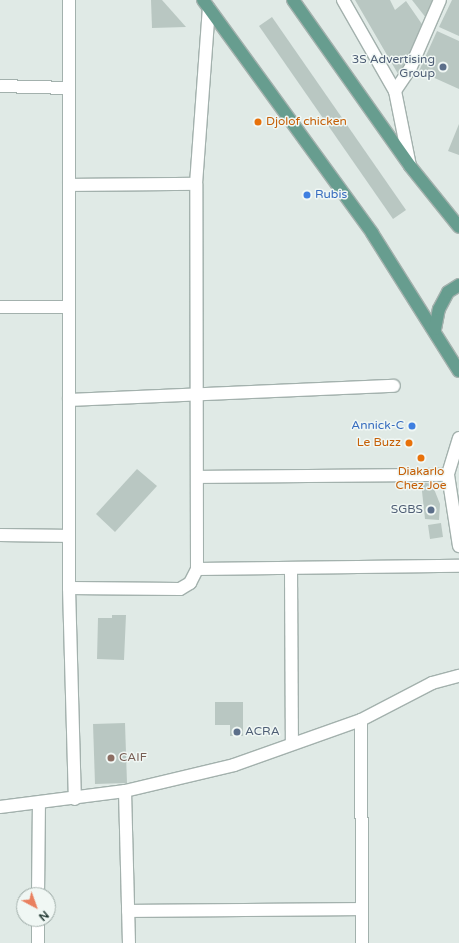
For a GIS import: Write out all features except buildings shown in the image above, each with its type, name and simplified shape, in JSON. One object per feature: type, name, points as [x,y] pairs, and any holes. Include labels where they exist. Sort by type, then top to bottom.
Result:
[{"type":"main road","points":[[293,0],[410,166],[458,223]]},
{"type":"main road","points":[[206,4],[336,181],[435,329],[459,370]]},
{"type":"main road","points":[[435,329],[448,292],[459,285]]},
{"type":"street","points":[[69,0],[69,588],[75,799]]},
{"type":"street","points":[[343,0],[395,91],[410,166]]},
{"type":"street","points":[[395,91],[410,69],[440,0]]},
{"type":"street","points":[[69,588],[180,589],[190,583],[197,569],[196,184],[206,4]]},
{"type":"street","points":[[0,86],[69,88]]},
{"type":"street","points":[[69,185],[196,184]]},
{"type":"street","points":[[0,307],[69,307]]},
{"type":"street","points":[[69,400],[394,386]]},
{"type":"street","points":[[459,438],[452,466],[459,546]]},
{"type":"street","points":[[197,478],[452,466]]},
{"type":"street","points":[[0,535],[69,536]]},
{"type":"street","points":[[197,569],[459,566]]},
{"type":"street","points":[[290,569],[292,742]]},
{"type":"street","points":[[0,807],[39,804],[125,792],[234,765],[292,742],[361,720],[432,683],[459,676]]},
{"type":"street","points":[[361,720],[362,943]]},
{"type":"street","points":[[125,792],[129,943]]},
{"type":"street","points":[[38,887],[39,804]]},
{"type":"street","points":[[128,911],[361,909]]},
{"type":"street","points":[[38,927],[38,943]]},
{"type":"place","name":"3S Advertising Group","points":[[443,67]]},
{"type":"place","name":"Djolof chicken","points":[[258,122]]},
{"type":"place","name":"Rubis","points":[[307,195]]},
{"type":"place","name":"Annick-C","points":[[412,426]]},
{"type":"place","name":"Le Buzz","points":[[409,443]]},
{"type":"place","name":"Diakarlo Chez Joe","points":[[421,458]]},
{"type":"place","name":"SGBS","points":[[431,510]]},
{"type":"place","name":"ACRA","points":[[237,732]]},
{"type":"place","name":"CAIF","points":[[111,758]]}]
